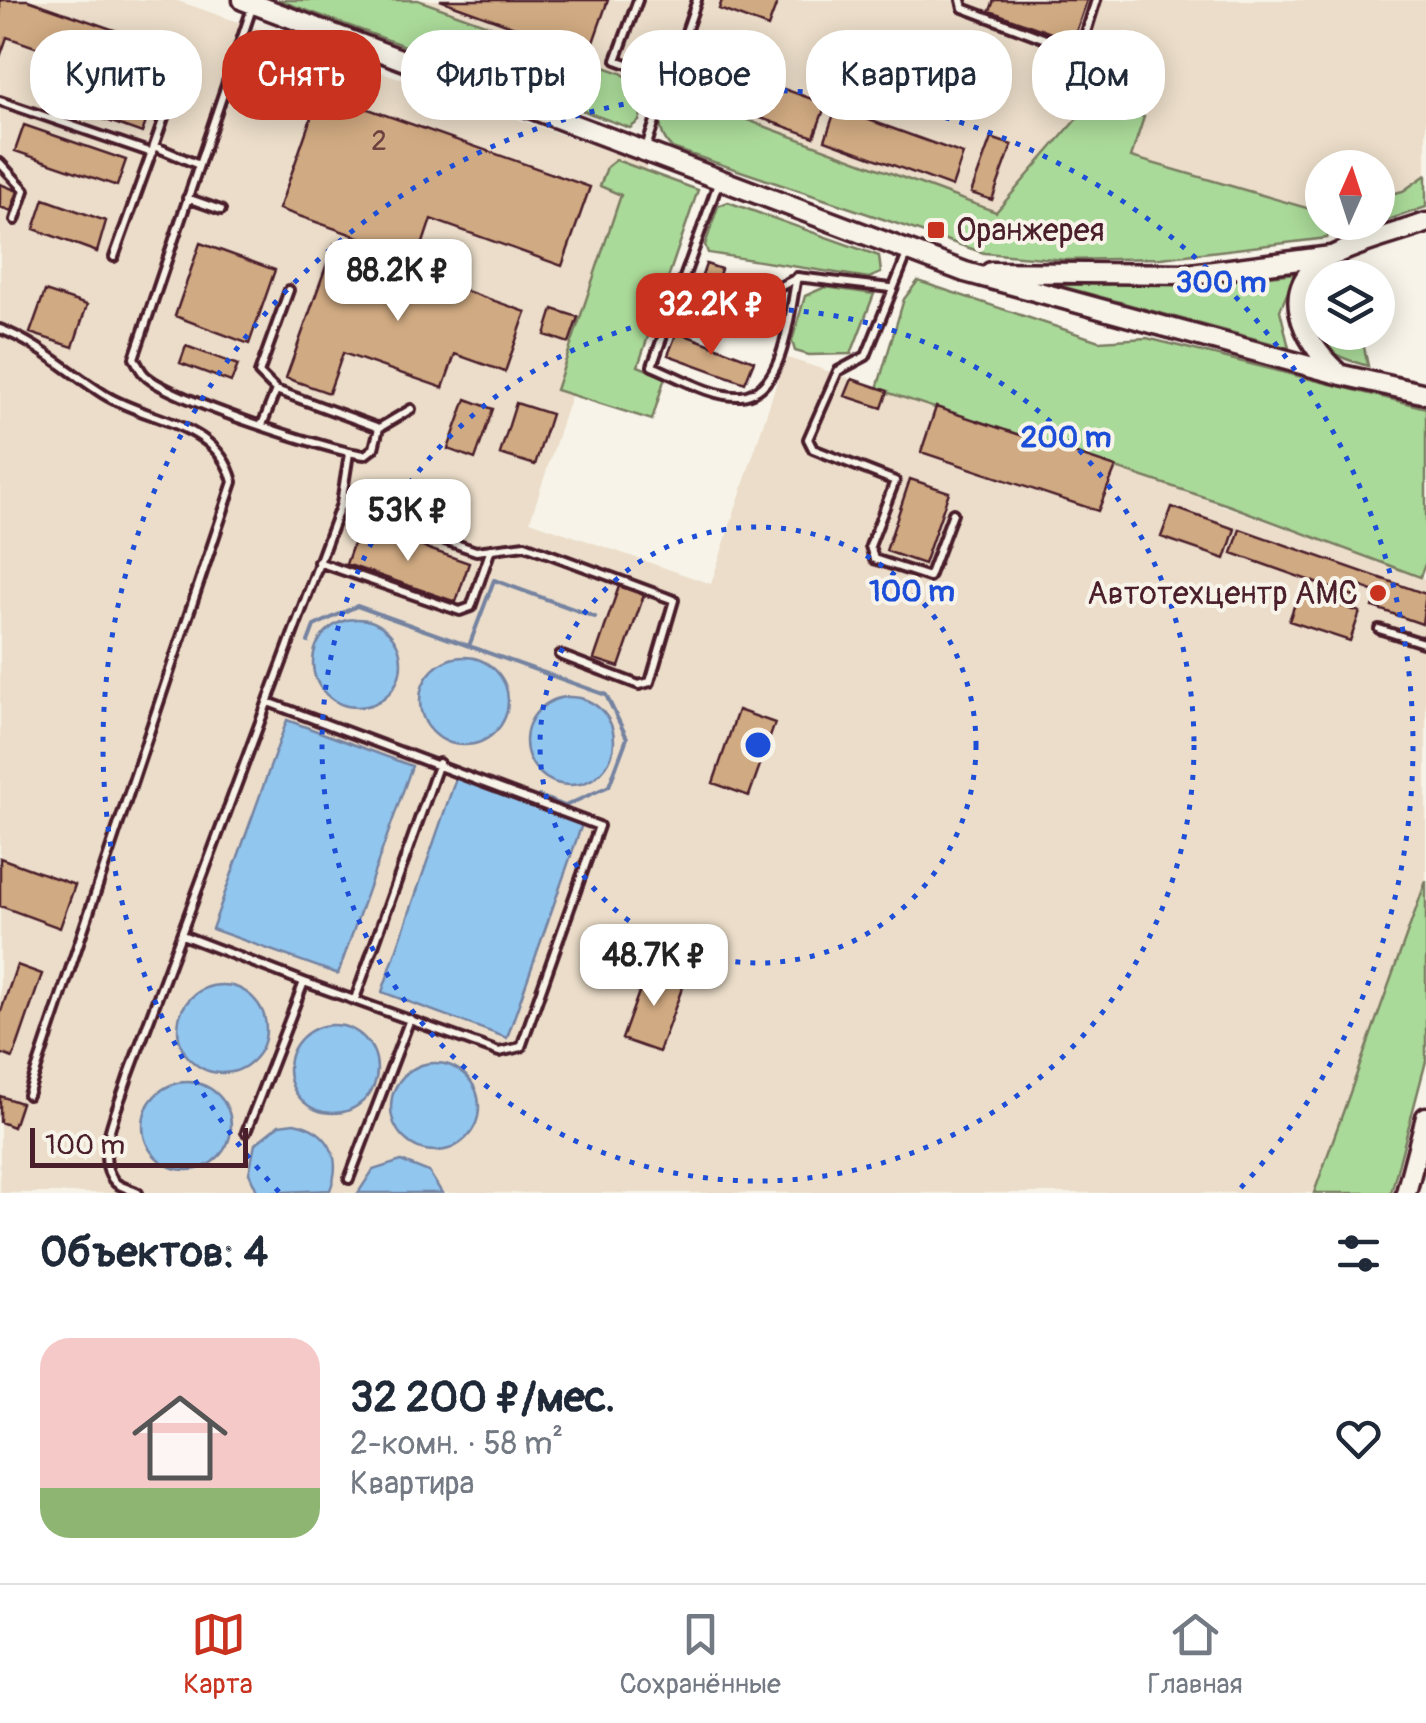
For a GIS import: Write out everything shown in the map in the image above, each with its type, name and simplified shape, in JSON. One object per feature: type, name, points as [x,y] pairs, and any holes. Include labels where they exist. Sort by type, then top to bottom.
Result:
[{"type":"main road","points":[[248,2],[965,272],[1342,376],[1426,394]]},
{"type":"main road","points":[[965,272],[1192,274],[1331,256],[1426,223]]},
{"type":"main road","points":[[1331,256],[1316,266],[1304,283],[1299,319],[1314,350],[1342,376]]},
{"type":"main road","points":[[1406,1193],[1420,1165],[1426,1117]]},
{"type":"lane","points":[[627,30],[638,0]]},
{"type":"lane","points":[[687,30],[697,0]]},
{"type":"lane","points":[[962,0],[963,8],[1080,52],[1096,0]]},
{"type":"lane","points":[[248,2],[134,358],[145,376],[167,389],[349,453],[365,455],[374,448],[380,428],[411,409]]},
{"type":"lane","points":[[0,99],[199,164]]},
{"type":"lane","points":[[114,257],[163,120]]},
{"type":"lane","points":[[645,152],[656,120]]},
{"type":"lane","points":[[0,163],[26,190],[16,220]]},
{"type":"lane","points":[[720,180],[652,366],[721,393],[743,396],[766,384],[780,360],[798,278]]},
{"type":"lane","points":[[187,198],[221,210]]},
{"type":"lane","points":[[908,251],[866,356],[838,371],[808,439],[813,449],[895,482],[870,546],[874,559],[930,577],[954,513]]},
{"type":"lane","points":[[680,291],[735,310],[798,278],[890,288]]},
{"type":"lane","points":[[289,290],[260,373],[276,390],[380,428]]},
{"type":"lane","points":[[0,330],[110,398],[168,418],[214,447],[228,462],[233,482],[28,1095]]},
{"type":"lane","points":[[262,425],[276,390]]},
{"type":"lane","points":[[138,1193],[116,1182],[106,1164],[107,1146],[128,1077],[341,504],[349,453]]},
{"type":"lane","points":[[341,504],[476,551],[525,544],[674,600],[650,682],[639,685],[560,655]]},
{"type":"lane","points":[[318,562],[460,611],[470,607],[491,549]]},
{"type":"lane","points":[[1379,629],[1424,643],[1426,640]]},
{"type":"lane","points":[[182,935],[499,1052],[521,1047],[599,826],[268,702]]},
{"type":"lane","points":[[355,998],[439,763]]},
{"type":"lane","points":[[246,1132],[304,982]]},
{"type":"lane","points":[[349,1179],[410,1019]]},
{"type":"shaded area","points":[[0,0],[175,0],[261,30],[222,30],[222,120],[381,120],[381,72],[401,79],[401,120],[520,120],[647,164],[530,521],[711,584],[785,357],[1116,467],[1426,579],[1426,881],[1314,1193],[0,1193]]},
{"type":"shaded area","points":[[301,0],[1426,0],[1426,188],[1395,199],[1395,150],[1305,150],[1305,223],[1063,230],[899,204],[653,120],[786,120],[786,30],[621,30],[621,109],[601,102],[601,30],[401,30],[401,34]]},
{"type":"green space","points":[[278,0],[418,0],[501,30],[401,30],[401,45],[381,37],[381,30],[360,30]]},
{"type":"green space","points":[[601,66],[621,73],[621,120],[639,120],[630,128],[601,117]]},
{"type":"green space","points":[[747,120],[996,212],[1076,120],[1143,120],[1131,157],[1305,208],[1305,240],[1310,240],[1161,258],[1066,260],[984,253],[672,148],[660,121]]},
{"type":"green space","points":[[616,160],[698,190],[638,366],[665,377],[652,420],[556,390],[621,195],[600,186],[607,167]]},
{"type":"green space","points":[[1426,175],[1426,207],[1395,218],[1395,193]]},
{"type":"green space","points":[[728,202],[879,256],[881,273],[869,278],[708,253],[705,245],[718,206]]},
{"type":"green space","points":[[1296,273],[1280,310],[1289,348],[1057,285],[1217,282]]},
{"type":"green space","points":[[918,281],[1099,341],[1147,338],[1426,408],[1426,562],[1420,577],[1228,505],[877,389],[904,299]]},
{"type":"green space","points":[[825,287],[874,294],[851,354],[809,355],[795,351],[792,341],[805,296]]},
{"type":"green space","points":[[1330,350],[1365,350],[1368,366],[1350,361]]},
{"type":"green space","points":[[1426,881],[1426,1061],[1391,1193],[1314,1193]]},
{"type":"water","points":[[357,619],[388,632],[401,663],[388,694],[357,707],[326,694],[313,663],[326,632]]},
{"type":"water","points":[[464,657],[495,670],[508,701],[495,732],[464,745],[433,732],[420,701],[433,670]]},
{"type":"water","points":[[570,697],[601,710],[614,741],[601,772],[570,785],[539,772],[526,741],[539,710]]},
{"type":"water","points":[[287,720],[412,766],[338,974],[212,929]]},
{"type":"water","points":[[456,778],[582,824],[507,1038],[382,992]]},
{"type":"water","points":[[222,985],[253,998],[266,1029],[253,1060],[222,1073],[191,1060],[178,1029],[191,998]]},
{"type":"water","points":[[333,1025],[364,1038],[377,1069],[364,1100],[333,1113],[302,1100],[289,1069],[302,1038]]},
{"type":"water","points":[[435,1063],[466,1076],[479,1107],[466,1138],[435,1151],[404,1138],[391,1107],[404,1076]]},
{"type":"water","points":[[187,1082],[218,1095],[231,1126],[218,1157],[187,1170],[156,1157],[143,1126],[156,1095]]},
{"type":"water","points":[[294,1123],[316,1132],[330,1147],[335,1167],[330,1190],[258,1193],[249,1173],[255,1144],[279,1125]]},
{"type":"water","points":[[401,1161],[429,1172],[442,1193],[358,1193],[373,1170]]},
{"type":"building","points":[[0,0],[28,0],[114,30],[30,30],[30,45],[7,37],[0,57]]},
{"type":"building","points":[[440,0],[608,0],[597,30],[523,30]]},
{"type":"building","points":[[722,0],[778,0],[768,27],[719,9]]},
{"type":"building","points":[[994,0],[1087,0],[1077,30],[1043,30],[990,11]]},
{"type":"building","points":[[786,90],[806,97],[806,120],[820,120],[814,137],[766,120],[786,120]]},
{"type":"building","points":[[381,113],[590,187],[562,266],[431,219],[418,258],[279,209],[310,120],[381,120]]},
{"type":"building","points":[[106,120],[147,120],[142,133]]},
{"type":"building","points":[[832,120],[869,120],[963,154],[952,187],[825,140]]},
{"type":"building","points":[[24,125],[126,160],[117,186],[15,151]]},
{"type":"building","points":[[991,138],[1012,145],[992,200],[971,193]]},
{"type":"building","points":[[0,184],[18,191],[11,211],[0,207]]},
{"type":"building","points":[[44,199],[106,221],[97,252],[34,229]]},
{"type":"building","points":[[200,243],[275,270],[249,344],[175,316]]},
{"type":"building","points":[[334,244],[526,312],[505,372],[455,354],[443,388],[343,353],[329,393],[286,378]]},
{"type":"building","points":[[706,264],[721,269],[706,316],[690,310]]},
{"type":"building","points":[[45,291],[87,305],[73,347],[30,333]]},
{"type":"building","points":[[553,309],[578,317],[569,343],[545,335]]},
{"type":"building","points":[[677,332],[754,361],[745,383],[668,355]]},
{"type":"building","points":[[186,346],[238,365],[231,382],[180,363]]},
{"type":"building","points":[[852,379],[888,391],[882,408],[845,396]]},
{"type":"building","points":[[466,399],[493,409],[475,459],[448,449]]},
{"type":"building","points":[[516,403],[551,414],[535,465],[500,454]]},
{"type":"building","points":[[936,407],[1116,467],[1098,511],[921,452]]},
{"type":"building","points":[[910,479],[949,492],[924,564],[886,551]]},
{"type":"building","points":[[1172,507],[1235,529],[1225,559],[1161,537]]},
{"type":"building","points":[[360,525],[469,563],[456,602],[346,564]]},
{"type":"building","points":[[1240,529],[1426,594],[1422,624],[1373,607],[1378,593],[1357,585],[1353,596],[1232,553]]},
{"type":"building","points":[[619,586],[644,595],[619,667],[594,659]]},
{"type":"building","points":[[1299,592],[1360,612],[1350,641],[1289,621]]},
{"type":"building","points":[[738,710],[775,723],[749,796],[713,783]]},
{"type":"building","points":[[0,858],[75,885],[60,928],[0,906]]},
{"type":"building","points":[[17,965],[42,974],[13,1058],[0,1053],[0,1014]]},
{"type":"building","points":[[648,967],[685,980],[659,1052],[622,1039]]},
{"type":"building","points":[[0,1096],[21,1103],[13,1127],[0,1122]]},
{"type":"waterway","points":[[469,646],[494,580],[595,617]]},
{"type":"waterway","points":[[308,642],[314,626],[357,606],[606,695],[627,738],[609,786],[565,806],[539,796]]},
{"type":"place","name":"Оранжерея","points":[[936,230]]},
{"type":"place","name":"Автотехцентр АМС","points":[[1378,593]]}]
